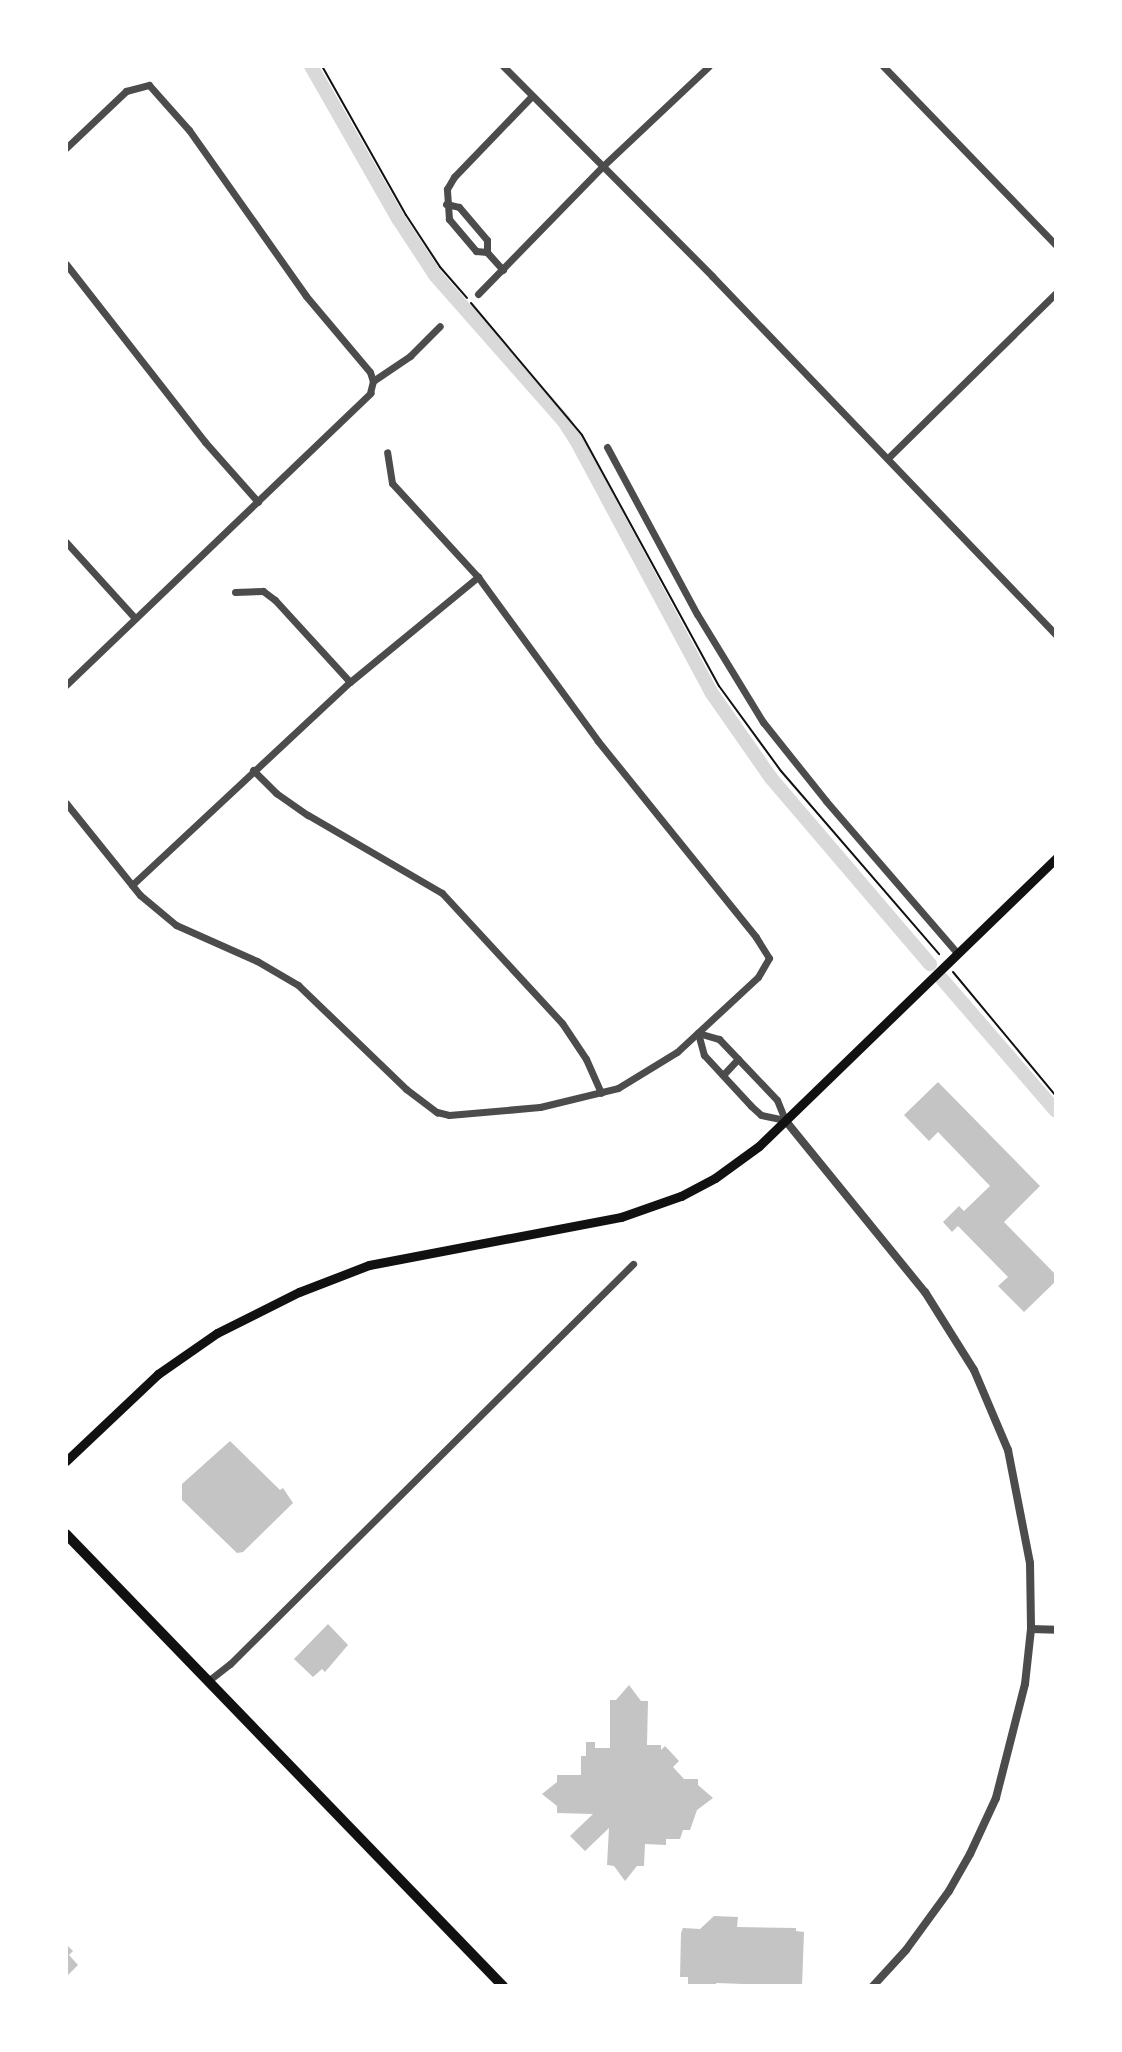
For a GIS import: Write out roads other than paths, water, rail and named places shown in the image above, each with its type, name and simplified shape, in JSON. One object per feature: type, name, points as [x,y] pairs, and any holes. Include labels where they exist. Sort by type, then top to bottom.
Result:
[{"type":"main road","points":[[66,1461],[158,1374],[259,1310],[369,1265],[565,1229],[652,1207],[715,1178],[759,1146],[1056,858]]},
{"type":"main road","points":[[66,1534],[503,1986]]},
{"type":"street","points":[[503,66],[584,151],[604,165],[1056,635]]},
{"type":"street","points":[[478,294],[604,165],[709,66]]},
{"type":"street","points":[[883,66],[1056,245]]},
{"type":"street","points":[[66,148],[126,91],[149,85],[189,130],[306,296],[370,372],[373,381],[370,393],[66,685]]},
{"type":"street","points":[[487,252],[476,251],[449,219],[447,189],[454,177],[532,96]]},
{"type":"street","points":[[446,204],[459,207],[487,240],[487,252],[503,270]]},
{"type":"street","points":[[462,234],[472,224]]},
{"type":"street","points":[[66,264],[205,442],[258,502]]},
{"type":"street","points":[[888,458],[1056,293]]},
{"type":"street","points":[[373,381],[410,356],[440,326]]},
{"type":"street","points":[[607,447],[697,614],[763,722],[835,812],[957,953]]},
{"type":"street","points":[[66,803],[132,885],[176,925],[257,961],[298,985],[406,1089],[437,1112],[449,1115],[509,1111],[618,1088],[657,1067],[758,977],[769,958],[756,937],[598,741],[478,577],[392,483],[387,452]]},
{"type":"street","points":[[66,542],[135,618]]},
{"type":"street","points":[[132,885],[350,682],[478,577]]},
{"type":"street","points":[[235,592],[263,591],[275,600],[350,682]]},
{"type":"street","points":[[253,770],[276,793],[308,815],[442,893],[562,1023],[586,1059],[601,1093]]},
{"type":"street","points":[[698,1033],[719,1039],[777,1100],[785,1120],[925,1292],[974,1370],[1008,1450],[1021,1503],[1030,1563],[1031,1629],[1017,1725],[986,1823],[938,1907],[873,1986]]},
{"type":"street","points":[[698,1033],[704,1055],[761,1115],[785,1120]]},
{"type":"street","points":[[723,1075],[738,1059]]},
{"type":"street","points":[[208,1681],[230,1664],[633,1264]]},
{"type":"street","points":[[1031,1629],[1056,1630]]},
{"type":"waterway","points":[[311,66],[399,220],[435,275],[563,420],[576,440],[711,692],[771,778],[930,964]]},
{"type":"waterway","points":[[942,979],[1056,1111]]}]
